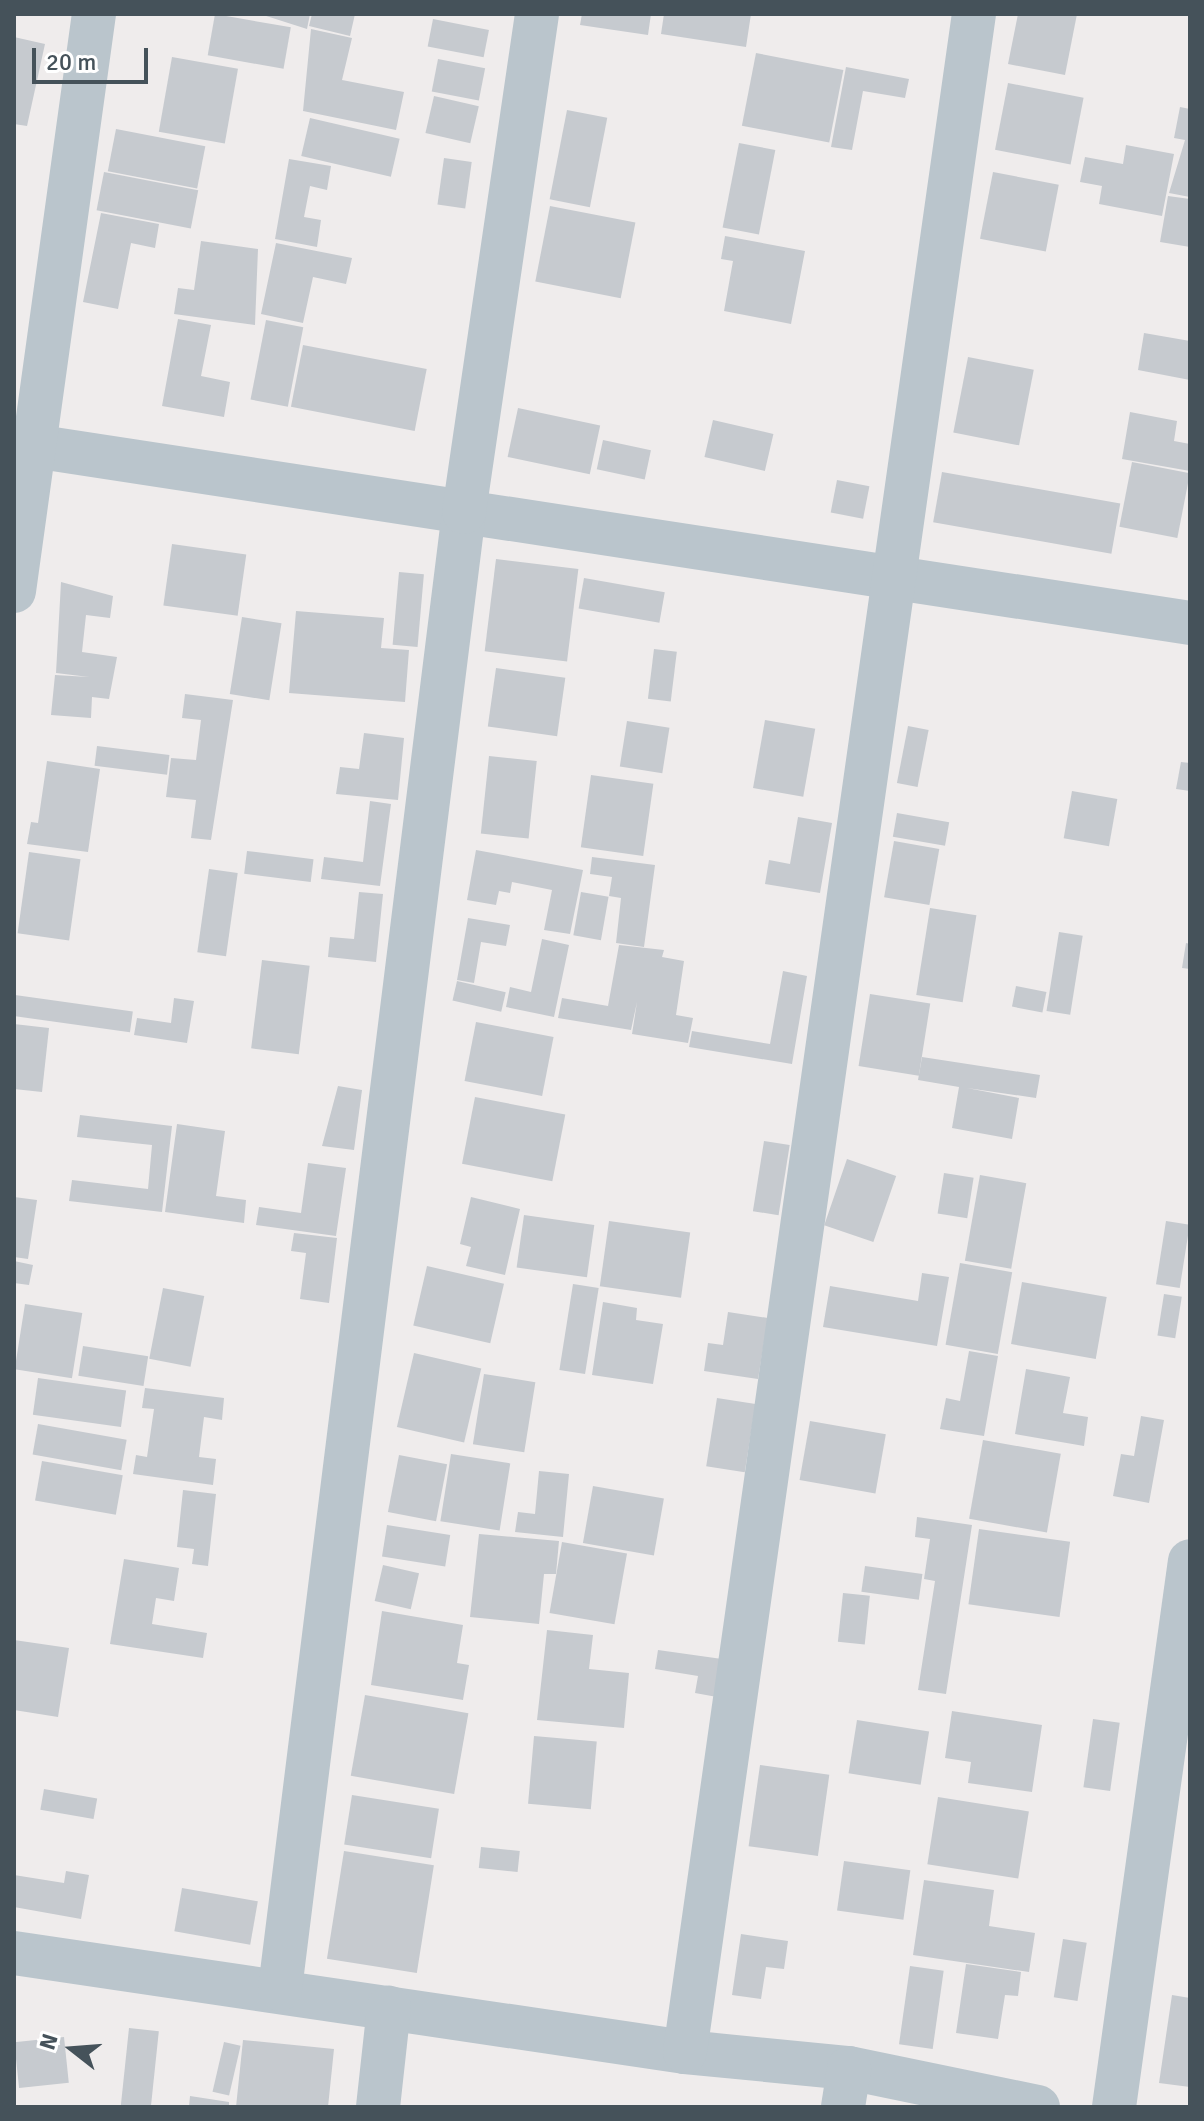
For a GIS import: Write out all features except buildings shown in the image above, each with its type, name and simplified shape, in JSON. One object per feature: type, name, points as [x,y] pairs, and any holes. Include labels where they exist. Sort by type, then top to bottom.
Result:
[{"type":"street","points":[[14,591],[23,444],[94,14]]},
{"type":"street","points":[[280,1989],[464,512],[537,14]]},
{"type":"street","points":[[685,2052],[974,14]]},
{"type":"street","points":[[23,444],[1190,623]]},
{"type":"street","points":[[1114,2107],[1190,1561]]},
{"type":"street","points":[[14,1953],[280,1989],[685,2052],[846,2087],[1038,2107]]},
{"type":"street","points":[[378,2107],[389,2008]]}]
